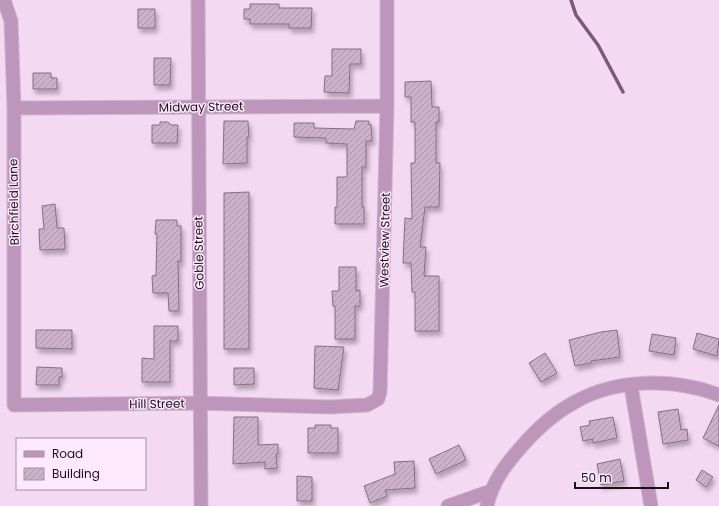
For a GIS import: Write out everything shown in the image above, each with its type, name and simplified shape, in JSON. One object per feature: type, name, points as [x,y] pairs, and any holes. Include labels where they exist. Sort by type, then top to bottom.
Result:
[{"type":"street","name":"Birchfield Lane","points":[[4,0],[10,21],[14,108],[14,405]]},
{"type":"street","name":"Goble Street","points":[[198,0],[197,106],[201,506]]},
{"type":"street","name":"Westview Street","points":[[300,407],[367,406],[378,399],[380,392],[387,106],[387,0]]},
{"type":"street","name":"Midway Street","points":[[14,108],[387,106]]},
{"type":"street","points":[[487,506],[491,491],[509,460],[558,412],[588,395],[631,386],[655,383],[678,384],[704,389],[719,395]]},
{"type":"street","points":[[631,386],[652,506]]},
{"type":"street","name":"Hill Street","points":[[14,405],[200,403],[300,407]]},
{"type":"street","points":[[448,506],[491,491]]},
{"type":"building","points":[[250,4],[279,4],[279,8],[312,8],[311,28],[289,28],[289,24],[250,24],[250,19],[244,19],[244,9],[250,9]]},
{"type":"building","points":[[138,9],[155,9],[155,28],[138,28]]},
{"type":"building","points":[[332,49],[361,49],[361,64],[350,64],[349,93],[324,92],[325,76],[332,76]]},
{"type":"building","points":[[154,58],[171,58],[170,85],[154,85]]},
{"type":"building","points":[[33,73],[51,73],[51,78],[57,78],[57,89],[33,89]]},
{"type":"building","points":[[431,81],[432,107],[439,107],[439,122],[436,122],[436,163],[440,163],[439,207],[425,207],[420,247],[426,247],[424,276],[439,276],[439,331],[415,331],[415,292],[412,292],[411,263],[403,263],[405,218],[412,219],[411,163],[415,163],[415,122],[411,122],[411,97],[405,97],[405,82]]},
{"type":"building","points":[[224,121],[248,121],[249,137],[247,137],[247,163],[223,164]]},
{"type":"building","points":[[356,121],[369,121],[369,125],[371,124],[372,141],[366,141],[366,167],[362,167],[362,207],[364,207],[364,224],[335,224],[335,207],[337,207],[337,177],[347,177],[347,144],[326,143],[326,138],[294,137],[294,123],[314,123],[314,128],[354,129]]},
{"type":"building","points":[[160,122],[168,122],[171,125],[178,125],[177,143],[152,143],[152,125],[160,125]]},
{"type":"building","points":[[249,192],[249,349],[224,349],[224,193]]},
{"type":"building","points":[[55,204],[57,228],[64,228],[65,249],[40,250],[39,229],[44,229],[42,206]]},
{"type":"building","points":[[156,220],[177,220],[177,226],[181,226],[181,262],[178,261],[179,311],[169,311],[168,293],[153,293],[152,276],[156,275]]},
{"type":"building","points":[[339,267],[356,267],[356,291],[360,290],[360,306],[355,306],[355,339],[335,339],[335,306],[333,306],[332,291],[339,291]]},
{"type":"building","points":[[154,326],[178,326],[178,341],[170,341],[170,382],[142,382],[142,358],[154,359]]},
{"type":"building","points":[[36,330],[72,330],[72,349],[36,348]]},
{"type":"building","points":[[617,330],[620,357],[591,361],[591,363],[575,366],[569,340],[601,332]]},
{"type":"building","points":[[697,333],[719,339],[717,356],[693,349]]},
{"type":"building","points":[[652,334],[676,338],[674,355],[649,351]]},
{"type":"building","points":[[315,346],[344,347],[338,390],[314,388]]},
{"type":"building","points":[[545,353],[557,373],[541,382],[529,363]]},
{"type":"building","points":[[37,367],[62,368],[62,377],[59,377],[59,385],[36,385]]},
{"type":"building","points":[[234,368],[254,368],[254,384],[234,385]]},
{"type":"building","points":[[719,405],[719,446],[703,438]]},
{"type":"building","points":[[678,409],[681,430],[687,429],[688,440],[663,444],[658,412]]},
{"type":"building","points":[[234,417],[258,417],[258,445],[278,444],[278,454],[276,454],[277,468],[265,469],[265,462],[233,464]]},
{"type":"building","points":[[613,417],[617,438],[593,443],[593,439],[583,441],[580,427],[590,425],[589,421]]},
{"type":"building","points":[[315,425],[331,425],[331,428],[338,428],[338,453],[308,453],[308,428],[315,428]]},
{"type":"building","points":[[459,445],[466,460],[436,474],[429,459]]},
{"type":"building","points":[[620,459],[624,481],[601,485],[597,464]]},
{"type":"building","points":[[414,461],[415,488],[385,490],[387,496],[370,503],[364,486],[395,474],[394,462]]},
{"type":"building","points":[[702,470],[713,477],[706,487],[696,480]]},
{"type":"building","points":[[297,476],[312,477],[312,501],[297,501]]},
{"type":"waterway","points":[[571,0],[576,15],[598,45],[623,92]]}]
